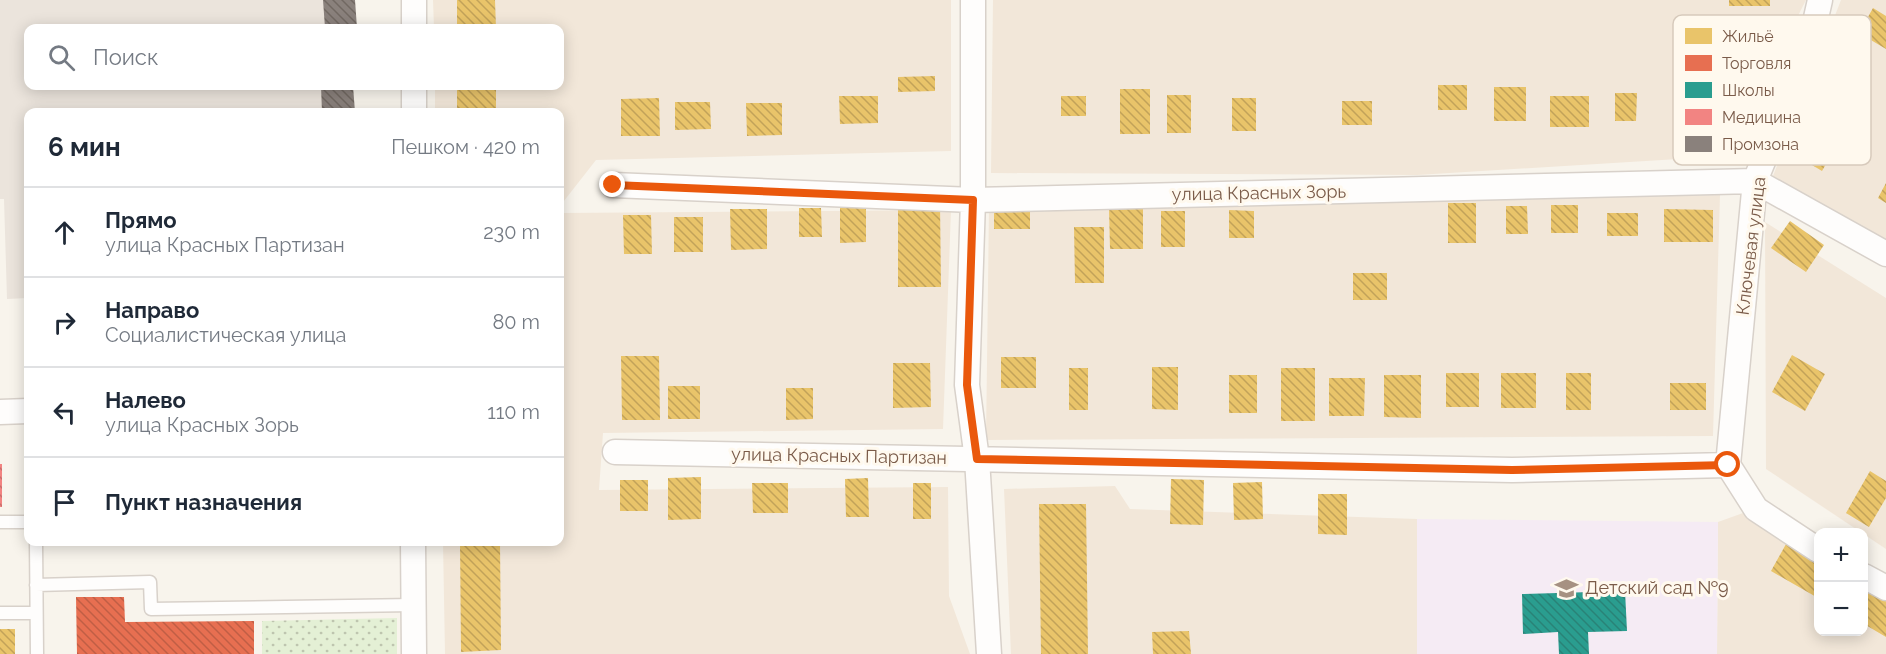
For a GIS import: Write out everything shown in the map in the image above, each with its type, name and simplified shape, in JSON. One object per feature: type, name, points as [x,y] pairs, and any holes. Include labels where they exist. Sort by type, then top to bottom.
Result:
[{"type":"street","points":[[414,0],[414,24]]},
{"type":"street","points":[[973,0],[973,200],[967,385],[977,459],[989,654]]},
{"type":"street","name":"Ключевая улица","points":[[1817,15],[1820,0]]},
{"type":"street","points":[[414,90],[414,108]]},
{"type":"street","name":"Ключевая улица","points":[[1728,465],[1755,181],[1762,165]]},
{"type":"street","points":[[1755,181],[1886,254]]},
{"type":"street","name":"улица Красных Зорь","points":[[613,185],[973,200],[1755,181]]},
{"type":"street","points":[[0,411],[24,411]]},
{"type":"street","name":"улица Красных Партизан","points":[[615,452],[1512,470],[1728,465]]},
{"type":"street","points":[[1728,465],[1756,509],[1814,547]]},
{"type":"street","points":[[413,546],[414,654]]},
{"type":"street","points":[[1868,579],[1886,588]]},
{"type":"lane","points":[[0,522],[24,522]]},
{"type":"lane","points":[[36,546],[37,654]]},
{"type":"lane","points":[[36,585],[150,582],[151,609],[413,605]]},
{"type":"lane","points":[[0,613],[36,613]]},
{"type":"shaded area","points":[[0,0],[342,0],[342,24],[24,24],[24,90],[344,90],[345,108],[24,108],[24,298],[7,299],[4,199],[0,199]]},
{"type":"shaded area","points":[[433,0],[951,0],[951,151],[596,160],[564,201],[564,108],[435,108],[435,90],[564,90],[564,24],[434,24]]},
{"type":"shaded area","points":[[993,0],[1806,0],[1798,15],[1673,15],[1673,159],[1417,175],[991,173]]},
{"type":"shaded area","points":[[1841,0],[1886,0],[1886,241],[1773,176],[1777,165],[1871,165],[1871,15],[1835,15]]},
{"type":"shaded area","points":[[1720,195],[1713,436],[986,440],[989,207]]},
{"type":"shaded area","points":[[951,210],[943,429],[603,433],[599,490],[948,487],[949,596],[970,654],[445,654],[443,546],[564,546],[564,213]]},
{"type":"shaded area","points":[[1765,222],[1886,298],[1886,549],[1868,537],[1868,528],[1854,528],[1766,469]]},
{"type":"shaded area","points":[[1115,486],[1130,509],[1417,519],[1417,654],[1011,654],[1004,489]]},
{"type":"shaded area","points":[[1757,508],[1814,544],[1814,636],[1868,636],[1868,579],[1886,590],[1886,654],[1717,654],[1718,522]]},
{"type":"shaded area","name":"Детский сад №9","points":[[1417,519],[1718,522],[1717,654],[1417,654]]},
{"type":"green space","points":[[397,618],[397,654],[262,654],[262,621]]},
{"type":"building: Жильё","points":[[457,0],[495,0],[496,24],[457,24]]},
{"type":"building: Жильё","points":[[1729,0],[1770,0],[1770,6],[1729,6]]},
{"type":"building: Жильё","points":[[1873,8],[1886,16],[1886,49],[1871,40],[1871,15],[1869,15]]},
{"type":"building: Жильё","points":[[935,76],[935,91],[898,92],[898,77]]},
{"type":"building: Жильё","points":[[1438,85],[1467,85],[1467,110],[1438,110]]},
{"type":"building: Жильё","points":[[1494,87],[1526,87],[1526,121],[1494,121]]},
{"type":"building: Жильё","points":[[1120,89],[1150,89],[1150,134],[1120,134]]},
{"type":"building: Жильё","points":[[457,90],[496,90],[496,108],[457,108]]},
{"type":"building: Жильё","points":[[1615,93],[1637,93],[1636,121],[1615,121]]},
{"type":"building: Жильё","points":[[1167,95],[1191,95],[1191,133],[1167,133]]},
{"type":"building: Жильё","points":[[839,96],[878,96],[878,123],[840,124]]},
{"type":"building: Жильё","points":[[1061,96],[1086,96],[1086,116],[1061,116]]},
{"type":"building: Жильё","points":[[1550,96],[1589,96],[1589,127],[1550,127]]},
{"type":"building: Жильё","points":[[659,98],[660,136],[621,136],[621,99]]},
{"type":"building: Жильё","points":[[1232,98],[1256,98],[1256,131],[1232,131]]},
{"type":"building: Жильё","points":[[1342,101],[1372,101],[1372,125],[1342,125]]},
{"type":"building: Жильё","points":[[675,102],[710,102],[711,129],[675,130]]},
{"type":"building: Жильё","points":[[746,103],[782,103],[782,135],[747,136]]},
{"type":"building: Жильё","points":[[1812,165],[1825,165],[1822,171]]},
{"type":"building: Жильё","points":[[1886,183],[1886,203],[1878,198]]},
{"type":"building: Жильё","points":[[940,203],[941,287],[898,287],[898,204]]},
{"type":"building: Жильё","points":[[1448,203],[1476,203],[1476,243],[1448,243]]},
{"type":"building: Жильё","points":[[994,204],[1030,204],[1030,229],[994,229]]},
{"type":"building: Жильё","points":[[1551,205],[1578,205],[1578,233],[1551,233]]},
{"type":"building: Жильё","points":[[1506,206],[1527,206],[1528,234],[1506,234]]},
{"type":"building: Жильё","points":[[840,207],[866,207],[866,242],[840,243]]},
{"type":"building: Жильё","points":[[799,208],[821,208],[822,237],[799,237]]},
{"type":"building: Жильё","points":[[730,209],[767,209],[767,249],[731,250]]},
{"type":"building: Жильё","points":[[1109,209],[1143,209],[1143,249],[1110,249]]},
{"type":"building: Жильё","points":[[1664,209],[1713,210],[1713,242],[1664,242]]},
{"type":"building: Жильё","points":[[1229,210],[1254,211],[1254,238],[1229,238]]},
{"type":"building: Жильё","points":[[1161,211],[1185,211],[1185,247],[1161,247]]},
{"type":"building: Жильё","points":[[1607,213],[1638,213],[1638,236],[1607,236]]},
{"type":"building: Жильё","points":[[623,215],[651,215],[652,254],[624,254]]},
{"type":"building: Жильё","points":[[674,217],[703,217],[703,252],[674,252]]},
{"type":"building: Жильё","points":[[1790,221],[1824,245],[1806,272],[1771,248]]},
{"type":"building: Жильё","points":[[1074,227],[1104,227],[1104,283],[1075,283]]},
{"type":"building: Жильё","points":[[1353,273],[1387,273],[1387,300],[1353,300]]},
{"type":"building: Жильё","points":[[1792,355],[1825,374],[1805,411],[1772,392]]},
{"type":"building: Жильё","points":[[621,356],[659,356],[660,420],[622,420]]},
{"type":"building: Жильё","points":[[1001,357],[1036,357],[1036,388],[1001,388]]},
{"type":"building: Жильё","points":[[893,363],[930,363],[931,407],[893,408]]},
{"type":"building: Жильё","points":[[1152,367],[1178,367],[1178,410],[1152,409]]},
{"type":"building: Жильё","points":[[1069,368],[1088,368],[1088,410],[1069,410]]},
{"type":"building: Жильё","points":[[1281,368],[1315,368],[1315,421],[1281,421]]},
{"type":"building: Жильё","points":[[1446,373],[1479,373],[1479,407],[1446,407]]},
{"type":"building: Жильё","points":[[1501,373],[1536,373],[1536,408],[1501,408]]},
{"type":"building: Жильё","points":[[1566,373],[1591,373],[1591,410],[1566,410]]},
{"type":"building: Жильё","points":[[1229,375],[1257,375],[1257,413],[1229,413]]},
{"type":"building: Жильё","points":[[1384,375],[1421,375],[1421,418],[1384,417]]},
{"type":"building: Жильё","points":[[1329,378],[1365,378],[1364,416],[1329,416]]},
{"type":"building: Жильё","points":[[1670,383],[1706,383],[1706,410],[1670,410]]},
{"type":"building: Жильё","points":[[668,386],[700,386],[700,419],[668,419]]},
{"type":"building: Жильё","points":[[786,388],[813,388],[813,419],[786,420]]},
{"type":"building: Жильё","points":[[1870,471],[1886,481],[1886,498],[1869,527],[1846,513]]},
{"type":"building: Жильё","points":[[701,477],[701,519],[668,520],[668,478]]},
{"type":"building: Жильё","points":[[868,478],[869,517],[846,517],[845,479]]},
{"type":"building: Жильё","points":[[1171,479],[1204,480],[1203,525],[1170,524]]},
{"type":"building: Жильё","points":[[620,480],[648,480],[648,511],[620,511]]},
{"type":"building: Жильё","points":[[1262,482],[1263,519],[1234,520],[1233,483]]},
{"type":"building: Жильё","points":[[752,483],[788,483],[788,513],[753,513]]},
{"type":"building: Жильё","points":[[913,483],[931,483],[931,519],[913,519]]},
{"type":"building: Жильё","points":[[1318,494],[1347,494],[1347,535],[1318,534]]},
{"type":"building: Жильё","points":[[1039,504],[1086,504],[1088,654],[1041,654]]},
{"type":"building: Жильё","points":[[1791,535],[1814,549],[1814,596],[1771,571]]},
{"type":"building: Жильё","points":[[460,546],[500,546],[501,650],[461,652]]},
{"type":"building: Жильё","points":[[1868,578],[1886,589],[1886,637],[1868,626]]},
{"type":"building: Жильё","points":[[0,629],[15,629],[15,654],[0,654]]},
{"type":"building: Жильё","points":[[1189,631],[1191,654],[1153,654],[1152,632]]},
{"type":"building: Торговля","points":[[76,597],[124,597],[125,622],[254,621],[254,654],[77,654]]},
{"type":"building: Школы","points":[[1625,591],[1627,631],[1588,632],[1589,654],[1559,654],[1558,632],[1523,634],[1522,594]]},
{"type":"building: Медицина","points":[[0,464],[2,464],[2,507],[0,507]]},
{"type":"building: Промзона","points":[[323,0],[355,0],[357,24],[325,24]]},
{"type":"building: Промзона","points":[[321,90],[353,90],[355,108],[322,108]]},
{"type":"place","name":"Детский сад №9","points":[[1567,588]]},
{"type":"route","points":[[613,185],[973,200],[967,385],[977,459],[1512,470],[1728,465]]}]
